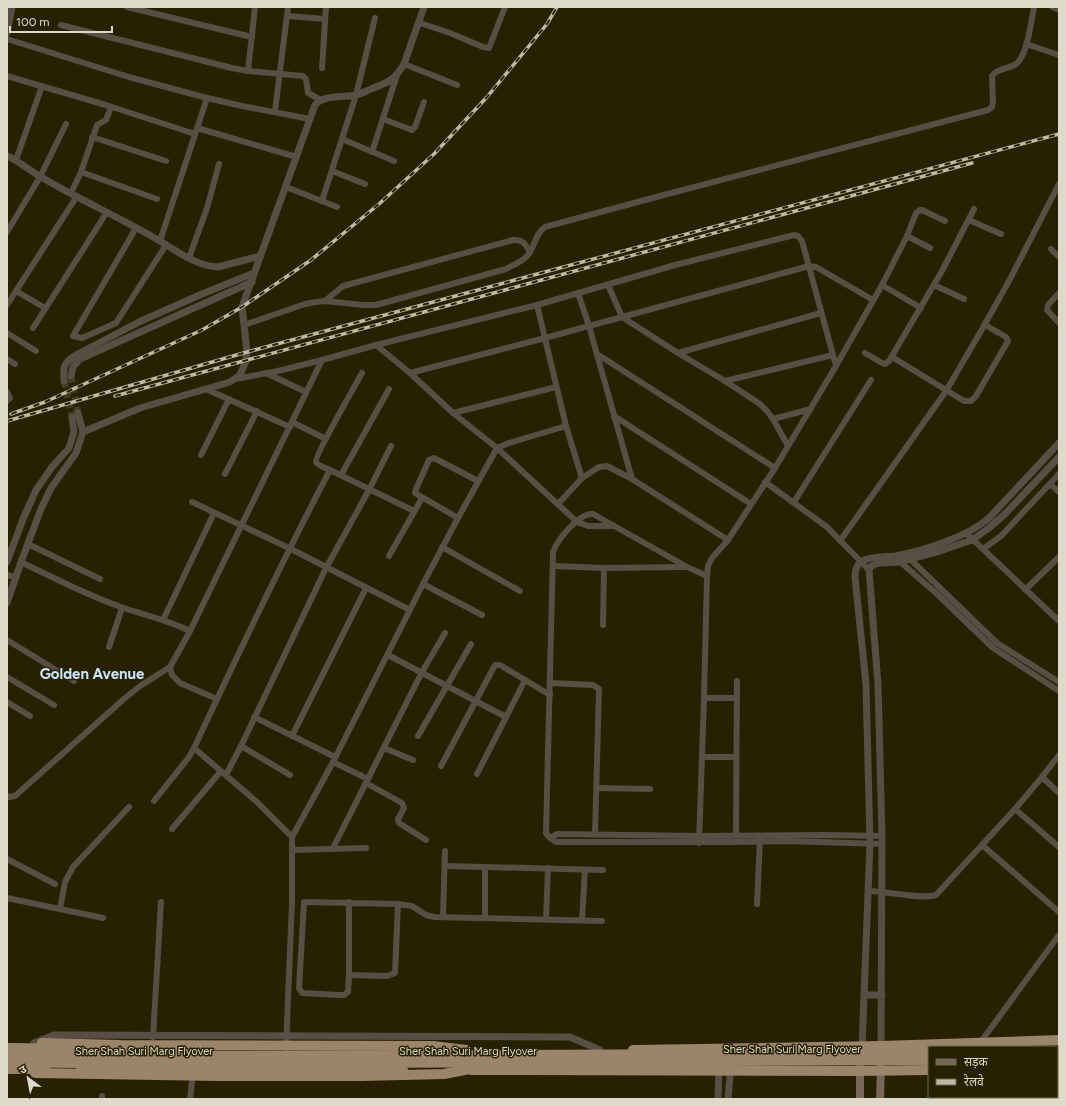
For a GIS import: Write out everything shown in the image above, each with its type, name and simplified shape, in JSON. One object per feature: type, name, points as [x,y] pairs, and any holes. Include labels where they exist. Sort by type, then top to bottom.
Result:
[{"type":"highway","points":[[7,1048],[152,1050],[600,1050],[881,1046],[1058,1039]]},
{"type":"highway","points":[[7,1048],[38,1043],[433,1046],[502,1059]]},
{"type":"highway","name":"Sher Shah Suri Marg Flyover","points":[[7,1062],[149,1064],[928,1053]]},
{"type":"highway","name":"Sher Shah Suri Marg Flyover","points":[[7,1055],[502,1059],[928,1060]]},
{"type":"highway","points":[[7,1070],[35,1073],[218,1076],[444,1074],[502,1059]]},
{"type":"highway","points":[[7,1070],[928,1070]]},
{"type":"main road","points":[[860,1099],[859,1071],[862,1046]]},
{"type":"main road","points":[[880,1099],[881,1046]]},
{"type":"street","points":[[7,33],[12,7]]},
{"type":"street","points":[[126,7],[252,37]]},
{"type":"street","points":[[248,71],[256,7]]},
{"type":"street","points":[[275,112],[281,74],[288,7]]},
{"type":"street","points":[[322,68],[326,7]]},
{"type":"street","points":[[372,152],[397,75],[404,64],[420,23],[424,7]]},
{"type":"street","points":[[420,23],[450,33],[483,48],[489,48],[505,7]]},
{"type":"street","points":[[244,325],[305,304],[325,301],[376,305],[506,269],[523,259],[530,252],[539,232],[546,227],[988,110],[991,108],[993,103],[992,76],[996,71],[1018,63],[1023,56],[1034,7]]},
{"type":"street","points":[[1052,7],[1059,10]]},
{"type":"street","points":[[288,16],[325,19]]},
{"type":"street","points":[[322,201],[356,95],[375,18]]},
{"type":"street","points":[[61,25],[248,71],[305,76],[308,93],[321,100]]},
{"type":"street","points":[[7,39],[90,66],[207,98],[310,119]]},
{"type":"street","points":[[1026,44],[1059,55]]},
{"type":"street","points":[[404,64],[457,85]]},
{"type":"street","points":[[83,432],[140,408],[230,382],[242,372],[246,361],[247,352],[242,306],[252,282],[315,105],[321,100],[356,95],[386,84],[397,75]]},
{"type":"street","points":[[7,76],[196,131],[297,157]]},
{"type":"street","points":[[16,160],[42,86]]},
{"type":"street","points":[[136,228],[73,336],[82,338],[116,323],[163,243],[207,98]]},
{"type":"street","points":[[383,119],[412,130],[415,127],[424,102]]},
{"type":"street","points":[[7,305],[74,194],[97,125],[106,120],[111,107]]},
{"type":"street","points":[[7,232],[40,177],[66,124]]},
{"type":"street","points":[[92,137],[166,161]]},
{"type":"street","points":[[342,139],[394,161]]},
{"type":"street","points":[[7,156],[16,160],[40,177],[74,194],[189,258],[211,267],[218,267],[260,256]]},
{"type":"street","points":[[189,258],[207,208],[219,164]]},
{"type":"street","points":[[332,171],[365,184]]},
{"type":"street","points":[[81,172],[157,199]]},
{"type":"street","points":[[840,540],[946,391],[985,325],[1059,184]]},
{"type":"street","points":[[286,187],[337,207]]},
{"type":"street","points":[[865,353],[885,364],[889,362],[934,285],[974,209]]},
{"type":"street","points":[[699,839],[708,566],[712,558],[728,540],[811,409],[882,285],[916,213],[920,210],[945,221]]},
{"type":"street","points":[[34,328],[45,308],[107,212]]},
{"type":"street","points":[[969,220],[1000,234]]},
{"type":"street","points":[[235,379],[322,360],[537,305],[675,265],[794,235],[798,236],[802,241],[836,366]]},
{"type":"street","points":[[906,236],[930,248]]},
{"type":"street","points":[[325,301],[344,286],[517,239],[524,242],[530,252]]},
{"type":"street","points":[[1051,249],[1059,257]]},
{"type":"street","points":[[410,373],[809,266],[816,267],[873,300]]},
{"type":"street","points":[[64,382],[64,368],[67,362],[76,355],[141,321],[254,273]]},
{"type":"street","points":[[71,376],[73,367],[80,360],[252,282]]},
{"type":"street","points":[[608,285],[622,317],[725,381],[764,408],[773,419],[788,446]]},
{"type":"street","points":[[882,285],[921,308]]},
{"type":"street","points":[[934,285],[964,298]]},
{"type":"street","points":[[16,291],[45,308]]},
{"type":"street","points":[[578,293],[589,326],[632,479]]},
{"type":"street","points":[[1059,293],[1048,305],[1047,310],[1059,323]]},
{"type":"street","points":[[537,305],[566,426],[582,478]]},
{"type":"street","points":[[678,353],[821,313]]},
{"type":"street","points":[[892,357],[946,391],[964,401],[971,401],[976,396],[1008,340],[1006,336],[985,325]]},
{"type":"street","points":[[7,333],[36,351]]},
{"type":"street","points":[[376,345],[410,373],[454,413],[497,448],[577,522],[588,526],[617,526]]},
{"type":"street","points":[[597,354],[775,468]]},
{"type":"street","points":[[725,381],[833,355]]},
{"type":"street","points":[[7,359],[15,364]]},
{"type":"street","points":[[7,796],[15,796],[125,698],[140,686],[170,667],[190,631],[322,360]]},
{"type":"street","points":[[266,373],[306,392]]},
{"type":"street","points":[[362,374],[316,460],[318,464],[414,511]]},
{"type":"street","points":[[794,502],[871,380]]},
{"type":"street","points":[[454,413],[556,387]]},
{"type":"street","points":[[206,389],[326,439]]},
{"type":"street","points":[[341,475],[388,389]]},
{"type":"street","points":[[7,392],[10,398],[7,401]]},
{"type":"street","points":[[201,455],[229,399]]},
{"type":"street","points":[[773,419],[811,409]]},
{"type":"street","points":[[225,474],[257,411]]},
{"type":"street","points":[[7,562],[23,519],[36,490],[52,467],[69,448],[74,432],[75,415],[83,432],[76,453],[51,488],[41,509],[7,603]]},
{"type":"street","points":[[614,416],[751,504]]},
{"type":"street","points":[[285,1070],[292,902],[292,837],[334,760],[442,547],[497,448],[566,426]]},
{"type":"street","points":[[862,1046],[870,839],[866,684],[855,577],[856,570],[861,562],[867,559],[904,554],[977,528],[990,517],[1059,443]]},
{"type":"street","points":[[172,829],[223,773],[241,746],[326,568],[369,490],[391,446]]},
{"type":"street","points":[[458,518],[416,495],[415,491],[428,460],[434,458],[478,481]]},
{"type":"street","points":[[881,1046],[882,836],[878,684],[869,570],[871,566],[879,562],[900,562],[910,560],[972,540],[1005,514],[1059,458]]},
{"type":"street","points":[[558,504],[582,478],[599,467],[607,466],[632,479],[728,540]]},
{"type":"street","points":[[154,801],[189,757],[194,748],[289,548],[330,470]]},
{"type":"street","points":[[983,549],[1001,536],[1059,474]]},
{"type":"street","points":[[766,482],[827,527],[869,570]]},
{"type":"street","points":[[1050,484],[1059,492]]},
{"type":"street","points":[[389,556],[422,498]]},
{"type":"street","points":[[192,502],[289,548],[410,610]]},
{"type":"street","points":[[163,620],[214,513]]},
{"type":"street","points":[[707,576],[687,567],[617,526],[590,513],[585,515],[567,531],[555,546],[553,552],[546,833],[556,842],[658,842],[736,835],[760,835],[870,839],[882,844]]},
{"type":"street","points":[[966,533],[1059,621]]},
{"type":"street","points":[[28,544],[100,579]]},
{"type":"street","points":[[442,547],[520,591]]},
{"type":"street","points":[[904,554],[997,643],[1059,682]]},
{"type":"street","points":[[894,556],[936,593],[993,648],[1059,691]]},
{"type":"street","points":[[1026,590],[1059,556]]},
{"type":"street","points":[[21,562],[122,608],[163,620],[190,631]]},
{"type":"street","points":[[553,566],[604,568],[687,567]]},
{"type":"street","points":[[603,625],[604,568]]},
{"type":"street","points":[[7,575],[15,578]]},
{"type":"street","points":[[423,584],[482,615]]},
{"type":"street","points":[[292,736],[366,588]]},
{"type":"street","points":[[109,647],[122,608]]},
{"type":"street","points":[[333,848],[422,672],[445,633]]},
{"type":"street","points":[[7,640],[74,681]]},
{"type":"street","points":[[418,736],[471,644]]},
{"type":"street","points":[[388,655],[506,717]]},
{"type":"street","points":[[441,766],[495,665],[500,665],[550,694]]},
{"type":"street","points":[[170,667],[172,675],[180,682],[217,699]]},
{"type":"street","points":[[7,677],[54,705]]},
{"type":"street","points":[[477,774],[525,680]]},
{"type":"street","points":[[736,835],[737,681]]},
{"type":"street","points":[[550,683],[593,685],[599,689],[595,834]]},
{"type":"street","points":[[704,698],[737,698]]},
{"type":"street","points":[[7,702],[30,716]]},
{"type":"street","points":[[254,717],[292,736],[334,760],[402,803],[404,808],[398,819],[399,823],[426,840]]},
{"type":"street","points":[[241,746],[290,775]]},
{"type":"street","points":[[194,748],[257,802],[292,837]]},
{"type":"street","points":[[384,748],[413,760]]},
{"type":"street","points":[[869,891],[881,891],[928,897],[936,895],[1015,809],[1042,778],[1059,755]]},
{"type":"street","points":[[702,757],[736,757]]},
{"type":"street","points":[[1042,778],[1059,793]]},
{"type":"street","points":[[597,788],[650,789]]},
{"type":"street","points":[[60,909],[65,882],[73,867],[129,807]]},
{"type":"street","points":[[1015,809],[1059,847]]},
{"type":"street","points":[[550,838],[558,834],[658,835],[760,842],[870,839],[882,836]]},
{"type":"street","points":[[658,835],[658,842]]},
{"type":"street","points":[[757,904],[760,835]]},
{"type":"street","points":[[982,845],[1059,912]]},
{"type":"street","points":[[293,850],[366,848]]},
{"type":"street","points":[[443,918],[446,852]]},
{"type":"street","points":[[7,859],[55,884]]},
{"type":"street","points":[[446,866],[603,870]]},
{"type":"street","points":[[485,867],[485,918]]},
{"type":"street","points":[[546,920],[548,868]]},
{"type":"street","points":[[582,920],[585,870]]},
{"type":"street","points":[[7,898],[103,918]]},
{"type":"street","points":[[153,1037],[161,902]]},
{"type":"street","points":[[292,902],[398,904],[415,907],[429,917],[443,918],[602,921]]},
{"type":"street","points":[[304,902],[300,992],[344,995],[348,992],[349,975],[349,902]]},
{"type":"street","points":[[349,975],[387,976],[395,973],[398,904]]},
{"type":"street","points":[[980,1043],[1059,935]]},
{"type":"street","points":[[864,995],[882,995]]},
{"type":"street","points":[[38,1043],[54,1035],[153,1037],[570,1037],[600,1050]]},
{"type":"street","points":[[718,1048],[718,1099]]},
{"type":"street","points":[[728,1099],[731,1071],[730,1048]]},
{"type":"street","points":[[190,1099],[193,1070]]},
{"type":"tunnel","points":[[71,376],[78,413]]},
{"type":"tunnel","points":[[64,381],[72,417]]},
{"type":"railway","points":[[11,414],[45,402],[202,330],[242,307],[311,260],[379,204],[434,154],[487,97],[547,24],[557,7]]},
{"type":"railway","points":[[7,421],[247,352],[1059,134]]},
{"type":"railway","points":[[115,396],[972,163]]},
{"type":"district","name":"Golden Avenue","points":[[92,674]]}]
